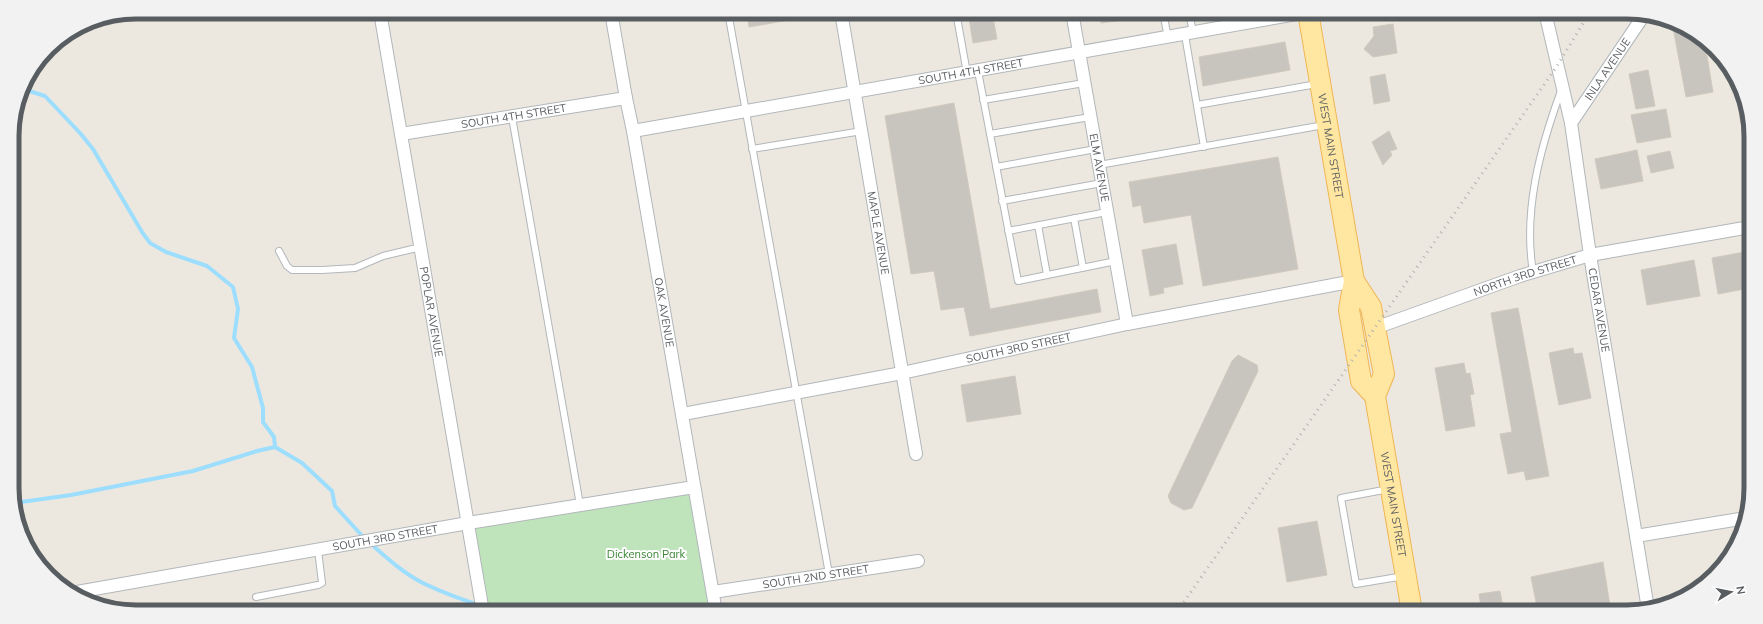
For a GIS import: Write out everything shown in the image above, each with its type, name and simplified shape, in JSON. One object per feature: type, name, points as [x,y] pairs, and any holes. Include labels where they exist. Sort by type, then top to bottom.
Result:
[{"type":"main road","name":"WEST MAIN STREET","points":[[1309,19],[1354,281],[1348,310],[1361,381],[1375,396]]},
{"type":"main road","name":"WEST MAIN STREET","points":[[1354,281],[1371,307],[1384,374],[1375,396],[1411,605]]},
{"type":"street","name":"POPLAR AVENUE","points":[[381,19],[482,605]]},
{"type":"street","name":"OAK AVENUE","points":[[612,19],[683,414],[694,487],[715,605]]},
{"type":"street","name":"MAPLE AVENUE","points":[[842,19],[916,454]]},
{"type":"street","name":"ELM AVENUE","points":[[1073,19],[1127,324]]},
{"type":"street","name":"SOUTH 4TH STREET","points":[[633,131],[855,91],[1079,54],[1270,19]]},
{"type":"street","name":"CEDAR AVENUE","points":[[1547,19],[1571,123],[1590,255],[1647,603]]},
{"type":"street","name":"INLA AVENUE","points":[[1571,123],[1641,20]]},
{"type":"street","name":"SOUTH 4TH STREET","points":[[401,134],[626,98]]},
{"type":"street","name":"NORTH 3RD STREET","points":[[1375,328],[1533,272],[1590,255],[1744,228]]},
{"type":"street","name":"SOUTH 3RD STREET","points":[[683,414],[902,373],[1127,324],[1354,281]]},
{"type":"street","name":"SOUTH 3RD STREET","points":[[81,591],[468,523],[694,487]]},
{"type":"street","points":[[1636,536],[1740,519]]},
{"type":"street","name":"SOUTH 2ND STREET","points":[[714,592],[918,561]]},
{"type":"lane","points":[[729,19],[829,574]]},
{"type":"lane","points":[[958,19],[972,72],[983,100],[1018,281],[1116,261]]},
{"type":"lane","points":[[1164,19],[1168,38]]},
{"type":"lane","points":[[1189,19],[1189,34],[1197,105],[1204,147]]},
{"type":"lane","points":[[983,100],[1084,83]]},
{"type":"lane","points":[[1197,105],[1320,84]]},
{"type":"lane","points":[[1533,272],[1530,252],[1530,236],[1537,169],[1549,124],[1562,88]]},
{"type":"lane","points":[[512,117],[580,505]]},
{"type":"lane","points":[[990,134],[1090,117]]},
{"type":"lane","points":[[1099,165],[1327,124]]},
{"type":"lane","points":[[752,149],[862,131]]},
{"type":"lane","points":[[996,167],[1096,149]]},
{"type":"lane","points":[[1002,201],[1102,183]]},
{"type":"lane","points":[[1008,231],[1107,212]]},
{"type":"lane","points":[[1074,218],[1083,268]]},
{"type":"lane","points":[[1038,225],[1047,275]]},
{"type":"lane","points":[[279,251],[287,266],[292,270],[322,270],[355,268],[384,256],[421,247]]},
{"type":"lane","points":[[1392,489],[1341,498],[1356,584],[1406,575]]},
{"type":"lane","points":[[256,597],[322,583],[324,549]]},
{"type":"green space","name":"Dickenson Park","points":[[694,487],[715,605],[483,605],[468,523]]},
{"type":"building","points":[[748,19],[795,19],[749,27]]},
{"type":"building","points":[[969,19],[993,19],[997,39],[973,43]]},
{"type":"building","points":[[1100,19],[1132,19],[1101,23]]},
{"type":"building","points":[[1393,24],[1397,53],[1373,57],[1364,49],[1374,36],[1373,27]]},
{"type":"building","points":[[1673,29],[1692,39],[1706,50],[1713,92],[1686,97]]},
{"type":"building","points":[[1285,42],[1290,70],[1203,86],[1199,57]]},
{"type":"building","points":[[1648,70],[1655,106],[1636,109],[1629,74]]},
{"type":"building","points":[[1385,74],[1390,101],[1374,104],[1370,77]]},
{"type":"building","points":[[1737,96],[1743,121],[1743,124],[1741,124]]},
{"type":"building","points":[[954,103],[990,309],[1097,289],[1101,312],[970,336],[964,307],[941,310],[934,271],[911,274],[885,116]]},
{"type":"building","points":[[1666,109],[1671,137],[1637,143],[1631,115]]},
{"type":"building","points":[[1389,131],[1397,149],[1390,151],[1392,155],[1383,165],[1372,142]]},
{"type":"building","points":[[1637,150],[1643,181],[1601,189],[1595,159]]},
{"type":"building","points":[[1670,151],[1674,168],[1651,173],[1647,156]]},
{"type":"building","points":[[1278,157],[1298,269],[1203,286],[1191,215],[1144,223],[1141,205],[1133,207],[1129,182]]},
{"type":"building","points":[[1176,244],[1183,284],[1163,288],[1164,293],[1150,296],[1142,250]]},
{"type":"building","points":[[1744,252],[1744,289],[1718,294],[1712,258]]},
{"type":"building","points":[[1694,260],[1700,296],[1647,305],[1641,270]]},
{"type":"building","points":[[1518,308],[1549,476],[1526,480],[1524,471],[1508,474],[1500,434],[1512,432],[1491,313]]},
{"type":"building","points":[[1573,348],[1574,354],[1582,353],[1591,398],[1559,405],[1549,353]]},
{"type":"building","points":[[1238,355],[1257,365],[1258,371],[1192,508],[1184,510],[1171,503],[1168,496],[1232,361]]},
{"type":"building","points":[[1464,363],[1466,374],[1470,373],[1474,394],[1470,395],[1475,426],[1446,431],[1435,368]]},
{"type":"building","points":[[1015,376],[1021,414],[967,422],[961,385]]},
{"type":"building","points":[[1317,521],[1327,575],[1287,582],[1278,528]]},
{"type":"building","points":[[1603,562],[1610,605],[1537,605],[1531,577]]},
{"type":"building","points":[[1500,591],[1503,605],[1481,605],[1479,594]]},
{"type":"waterway","points":[[28,91],[45,96],[93,149],[150,243],[166,252],[207,266],[233,287],[238,309],[234,338],[252,367],[263,408],[263,422],[274,437],[275,447]]},
{"type":"waterway","points":[[20,502],[71,495],[193,471],[257,451],[275,447],[302,463],[332,491],[335,506],[365,539]]},
{"type":"waterway","points":[[370,543],[401,569],[421,582],[450,595],[479,605]]},
{"type":"railway","points":[[1182,605],[1557,66],[1586,19]]}]
